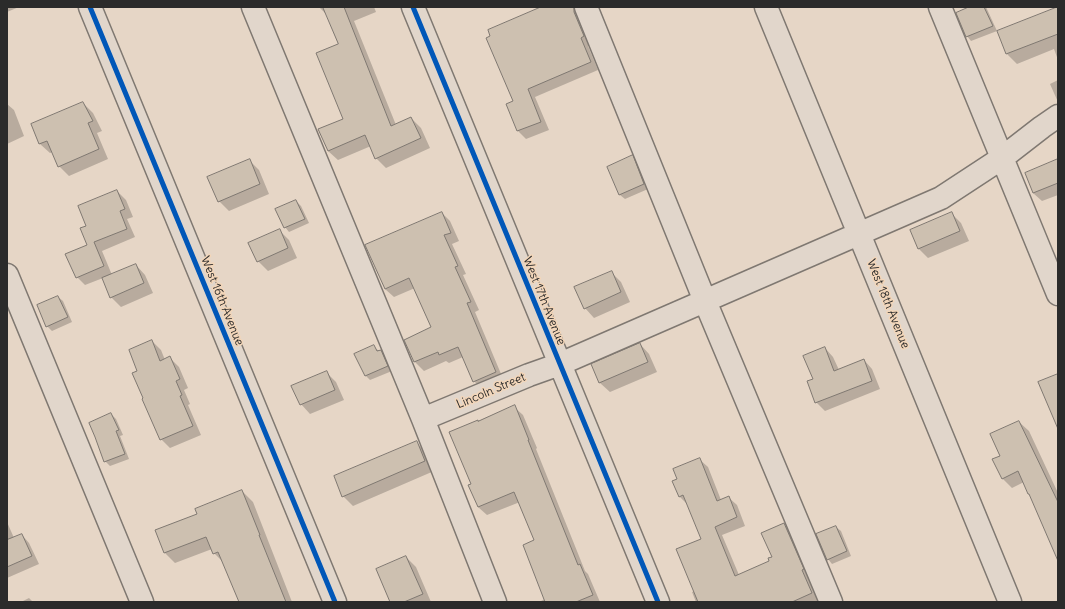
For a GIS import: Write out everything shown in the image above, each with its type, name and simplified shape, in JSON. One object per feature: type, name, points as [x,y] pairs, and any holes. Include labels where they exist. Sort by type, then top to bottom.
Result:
[{"type":"street","name":"West 16th Avenue","points":[[90,7],[335,602]]},
{"type":"street","points":[[253,7],[423,419],[495,602]]},
{"type":"street","name":"West 17th Avenue","points":[[413,7],[658,602]]},
{"type":"street","points":[[586,7],[706,301],[832,602]]},
{"type":"street","name":"West 18th Avenue","points":[[766,7],[1010,602]]},
{"type":"street","points":[[940,7],[1058,294]]},
{"type":"street","name":"Lincoln Street","points":[[423,419],[529,375],[560,364],[941,198],[1002,158],[1058,116]]},
{"type":"street","points":[[7,275],[142,602]]},
{"type":"building","points":[[323,7],[344,7],[391,126],[411,117],[421,138],[375,159],[365,135],[328,151],[318,129],[343,119],[316,53],[338,44]]},
{"type":"building","points":[[541,7],[574,7],[574,12],[584,36],[581,38],[591,62],[528,89],[541,122],[517,131],[506,104],[513,101],[486,38],[490,36],[488,30]]},
{"type":"building","points":[[969,7],[984,7],[993,26],[966,37],[956,13]]},
{"type":"building","points":[[1058,7],[1058,34],[1006,54],[997,31]]},
{"type":"building","points":[[83,102],[93,121],[88,123],[99,149],[58,167],[47,141],[39,144],[31,124]]},
{"type":"building","points":[[633,155],[644,184],[619,195],[607,167]]},
{"type":"building","points":[[250,159],[260,184],[218,202],[207,177]]},
{"type":"building","points":[[1058,159],[1058,183],[1033,193],[1025,173]]},
{"type":"building","points":[[117,190],[125,209],[120,211],[127,229],[94,242],[104,266],[76,278],[65,254],[87,245],[80,228],[86,226],[78,206]]},
{"type":"building","points":[[296,200],[305,219],[284,228],[275,209]]},
{"type":"building","points":[[442,212],[451,233],[444,235],[458,266],[455,267],[471,302],[467,303],[496,372],[473,382],[458,347],[439,355],[438,352],[414,362],[404,340],[431,327],[409,278],[385,289],[365,245]]},
{"type":"building","points":[[952,212],[960,231],[918,249],[910,230]]},
{"type":"building","points":[[280,229],[288,248],[257,262],[248,243]]},
{"type":"building","points":[[136,264],[144,283],[110,298],[102,278]]},
{"type":"building","points":[[612,271],[621,292],[584,309],[574,287]]},
{"type":"building","points":[[58,296],[68,317],[46,327],[37,305]]},
{"type":"building","points":[[152,340],[160,361],[170,356],[180,379],[176,381],[182,395],[180,396],[193,426],[160,440],[132,373],[137,371],[129,350]]},
{"type":"building","points":[[640,343],[648,362],[599,383],[591,364]]},
{"type":"building","points":[[374,345],[377,351],[381,350],[388,366],[365,376],[354,354]]},
{"type":"building","points":[[825,347],[834,371],[864,359],[872,381],[815,403],[807,381],[813,379],[803,356]]},
{"type":"building","points":[[327,371],[335,390],[300,405],[291,386]]},
{"type":"building","points":[[1058,374],[1058,429],[1038,382]]},
{"type":"building","points":[[515,405],[578,565],[580,564],[593,595],[576,602],[545,602],[523,545],[534,540],[514,492],[478,507],[468,485],[471,484],[449,432]]},
{"type":"building","points":[[111,413],[119,430],[116,431],[125,454],[104,462],[89,423]]},
{"type":"building","points":[[1019,421],[1058,502],[1058,561],[1018,471],[1002,479],[992,459],[1000,456],[990,434]]},
{"type":"building","points":[[417,441],[425,461],[342,497],[334,476]]},
{"type":"building","points":[[700,458],[717,501],[729,496],[737,517],[715,527],[735,576],[769,561],[768,558],[772,557],[761,533],[784,523],[804,569],[802,570],[812,593],[792,602],[698,602],[676,549],[701,539],[683,495],[679,497],[672,481],[677,479],[673,469]]},
{"type":"building","points":[[242,490],[286,602],[239,602],[218,552],[213,554],[206,537],[164,553],[155,530],[197,514],[195,509]]},
{"type":"building","points":[[836,526],[847,551],[827,560],[816,534]]},
{"type":"building","points":[[22,534],[32,556],[7,567],[7,540]]},
{"type":"building","points":[[406,556],[423,594],[404,602],[390,602],[376,569]]},
{"type":"cycle path","points":[[90,7],[335,602]]},
{"type":"cycle path","points":[[413,7],[658,602]]}]
